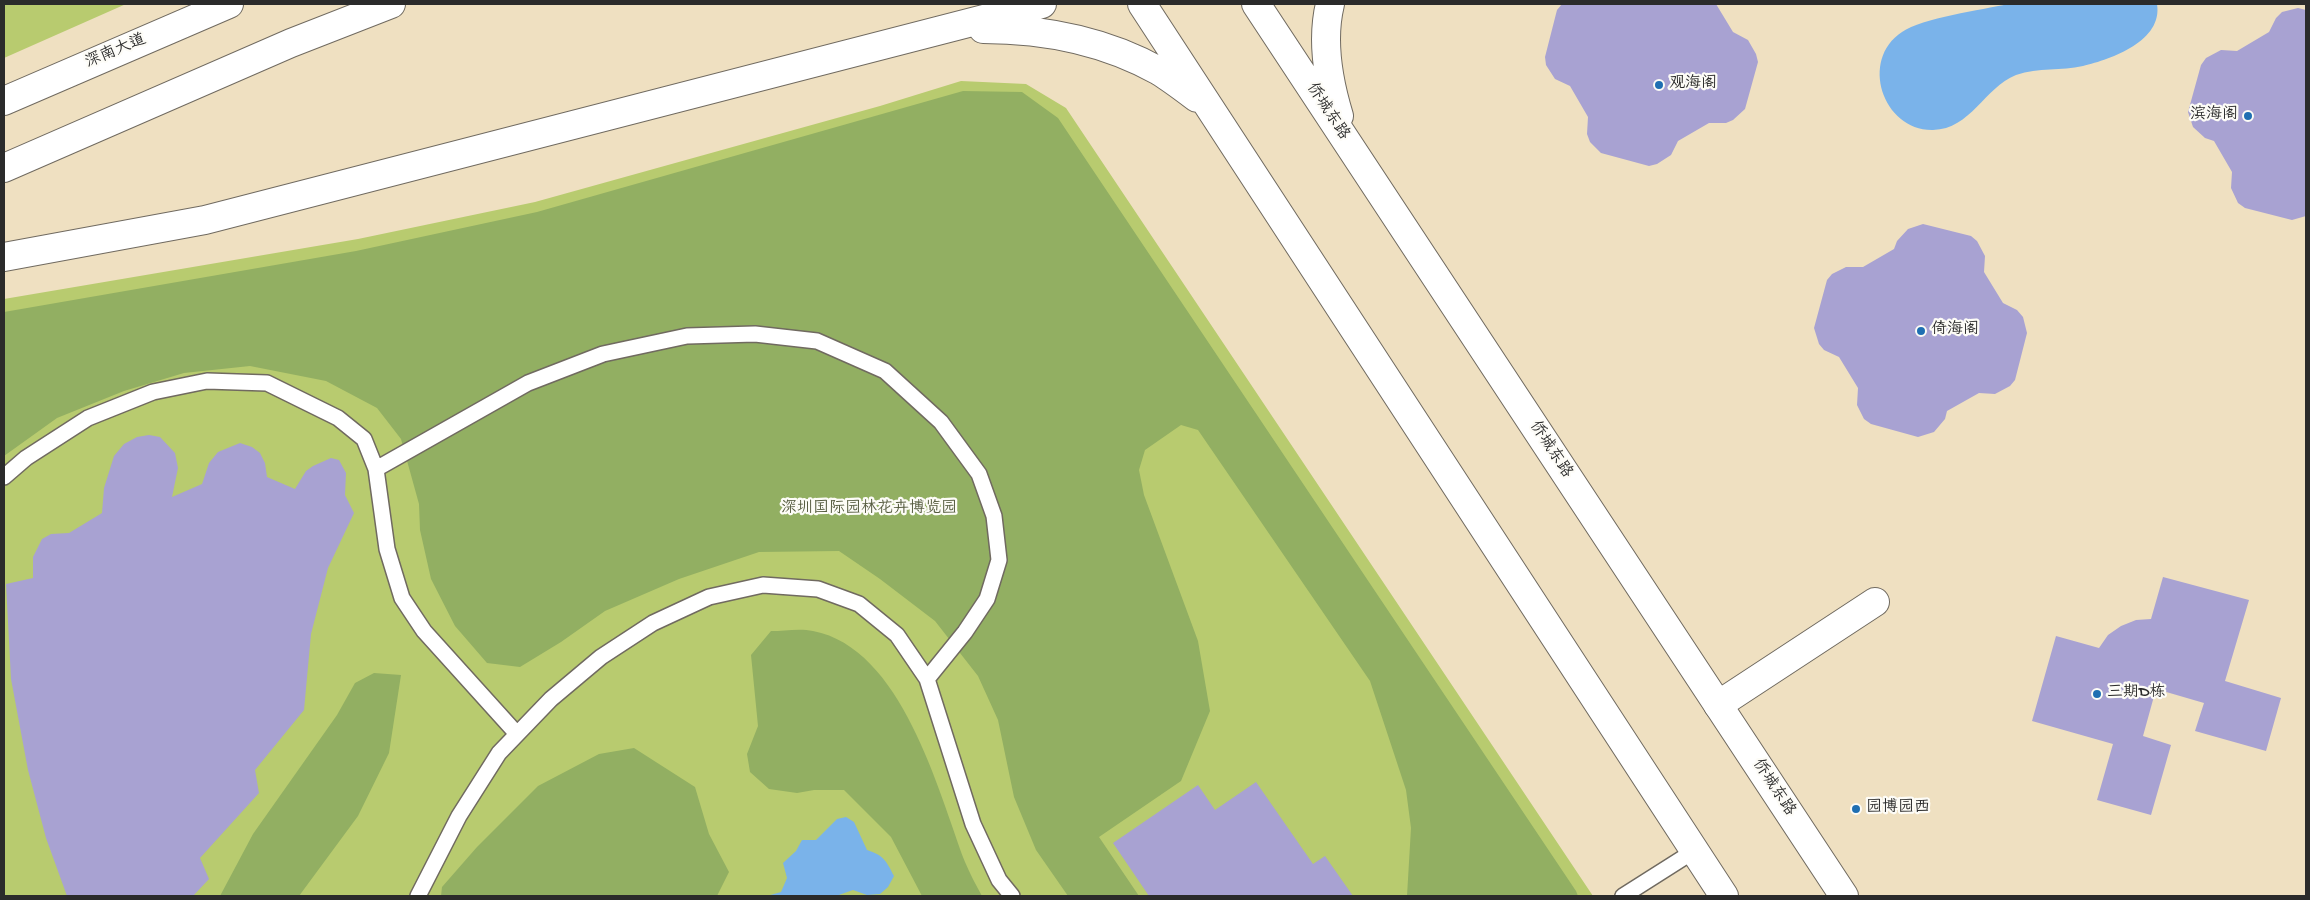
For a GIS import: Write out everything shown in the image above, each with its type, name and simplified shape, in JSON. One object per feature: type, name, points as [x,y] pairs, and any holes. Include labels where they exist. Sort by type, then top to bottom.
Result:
[{"type":"main road","name":"深南大道","points":[[4,101],[229,4]]},
{"type":"main road","points":[[4,168],[291,43],[391,4]]},
{"type":"main road","points":[[4,257],[205,220],[1042,4]]},
{"type":"main road","points":[[1142,4],[1724,896]]},
{"type":"main road","name":"侨城东路","points":[[1256,4],[1844,896]]},
{"type":"main road","points":[[1330,4],[1326,51],[1332,92],[1348,144]]},
{"type":"main road","points":[[946,30],[1014,29],[1066,36],[1112,50],[1160,72],[1208,106]]},
{"type":"main road","points":[[1718,705],[1875,602]]},
{"type":"lane","points":[[376,469],[528,383],[603,354],[687,336],[755,334],[817,341],[885,371],[941,422],[979,474],[994,516],[999,560],[987,599],[965,632],[927,679]]},
{"type":"lane","points":[[4,477],[26,458],[88,418],[152,392],[207,381],[267,384],[338,418],[364,440],[376,469],[387,549],[402,598],[424,632],[518,734]]},
{"type":"lane","points":[[418,896],[459,816],[499,753],[551,698],[601,657],[653,623],[709,597],[763,586],[818,589],[859,604],[897,635],[927,679],[973,824],[999,880],[1012,896]]},
{"type":"lane","points":[[1623,896],[1694,850]]},
{"type":"green space","points":[[4,4],[126,4],[4,58]]},
{"type":"green space","name":"深圳国际园林花卉博览园","points":[[961,81],[1026,84],[1066,108],[1593,896],[4,896],[4,299],[358,239],[535,202],[880,106]]},
{"type":"green space","points":[[963,91],[1022,92],[1058,118],[1578,896],[1407,896],[1411,828],[1406,790],[1370,681],[1198,430],[1181,425],[1145,450],[1139,470],[1144,495],[1198,641],[1210,711],[1181,781],[1099,837],[1139,896],[1068,896],[1036,850],[1014,797],[998,720],[978,676],[935,621],[880,579],[839,551],[759,552],[679,579],[605,611],[561,642],[520,667],[487,663],[455,626],[431,579],[420,530],[419,504],[401,439],[377,408],[326,381],[250,366],[184,373],[124,391],[57,418],[4,456],[4,312],[356,251],[537,212]]},
{"type":"green space","points":[[771,631],[813,631],[844,643],[870,664],[893,693],[912,726],[929,762],[965,862],[982,896],[922,896],[891,837],[844,790],[814,790],[797,793],[769,789],[750,772],[747,754],[758,726],[751,655]]},
{"type":"green space","points":[[374,673],[401,675],[389,753],[358,816],[299,896],[220,896],[253,834],[337,715],[355,683]]},
{"type":"green space","points":[[634,748],[695,787],[709,834],[729,872],[717,896],[441,896],[442,887],[477,847],[538,786],[599,754]]},
{"type":"water","points":[[2008,4],[2157,4],[2157,17],[2152,28],[2144,38],[2121,53],[2083,66],[2033,71],[2016,75],[1995,89],[1968,116],[1946,128],[1933,130],[1916,127],[1901,119],[1890,107],[1883,92],[1880,76],[1882,59],[1889,44],[1902,32],[1911,27],[1953,15]]},
{"type":"water","points":[[846,817],[854,822],[867,850],[880,856],[889,866],[894,876],[888,887],[880,894],[867,895],[853,890],[836,896],[767,896],[781,892],[787,878],[783,863],[796,851],[802,840],[816,840],[837,819]]},
{"type":"building","name":"观海阁","points":[[1562,4],[1716,4],[1733,32],[1748,40],[1756,54],[1758,62],[1745,109],[1733,120],[1726,123],[1709,123],[1678,141],[1671,155],[1657,164],[1649,166],[1601,153],[1590,142],[1587,134],[1588,117],[1570,86],[1555,79],[1546,65],[1545,57],[1557,10]]},
{"type":"building","name":"滨海阁","points":[[2298,8],[2306,10],[2306,216],[2292,220],[2245,208],[2238,203],[2231,188],[2232,172],[2214,141],[2205,138],[2193,127],[2188,112],[2201,65],[2206,58],[2221,50],[2237,51],[2269,32],[2276,18],[2282,12]]},
{"type":"building","name":"倚海阁","points":[[1923,224],[1971,236],[1977,241],[1985,256],[1984,272],[2003,303],[2017,310],[2023,317],[2027,333],[2015,380],[2010,386],[1995,394],[1979,393],[1947,411],[1945,419],[1934,432],[1918,437],[1871,424],[1864,419],[1857,405],[1858,388],[1839,357],[1824,350],[1819,344],[1814,328],[1827,280],[1832,274],[1846,267],[1863,267],[1894,249],[1897,241],[1908,229]]},
{"type":"building","points":[[149,435],[160,437],[175,453],[178,468],[172,497],[202,484],[209,463],[218,452],[240,443],[252,447],[260,453],[265,463],[267,477],[295,489],[306,471],[313,466],[331,458],[339,460],[346,473],[345,495],[354,513],[328,568],[311,634],[304,710],[255,770],[259,793],[200,858],[209,879],[193,896],[67,896],[46,838],[28,770],[11,679],[6,584],[33,578],[33,557],[42,539],[51,534],[69,533],[102,513],[104,488],[114,456],[124,444],[137,437]]},
{"type":"building","name":"三期D栋","points":[[2163,577],[2249,600],[2225,681],[2281,698],[2266,751],[2195,731],[2204,703],[2156,689],[2143,736],[2171,745],[2151,815],[2097,800],[2113,744],[2032,721],[2056,636],[2099,648],[2108,635],[2121,626],[2136,620],[2151,619]]},
{"type":"building","points":[[1256,782],[1313,864],[1325,856],[1353,896],[1149,896],[1113,843],[1198,785],[1215,810]]},
{"type":"place","name":"观海阁","points":[[1659,85]]},
{"type":"place","name":"滨海阁","points":[[2248,116]]},
{"type":"place","name":"倚海阁","points":[[1921,331]]},
{"type":"place","name":"三期D栋","points":[[2097,694]]},
{"type":"place","name":"园博园西","points":[[1856,809]]}]
